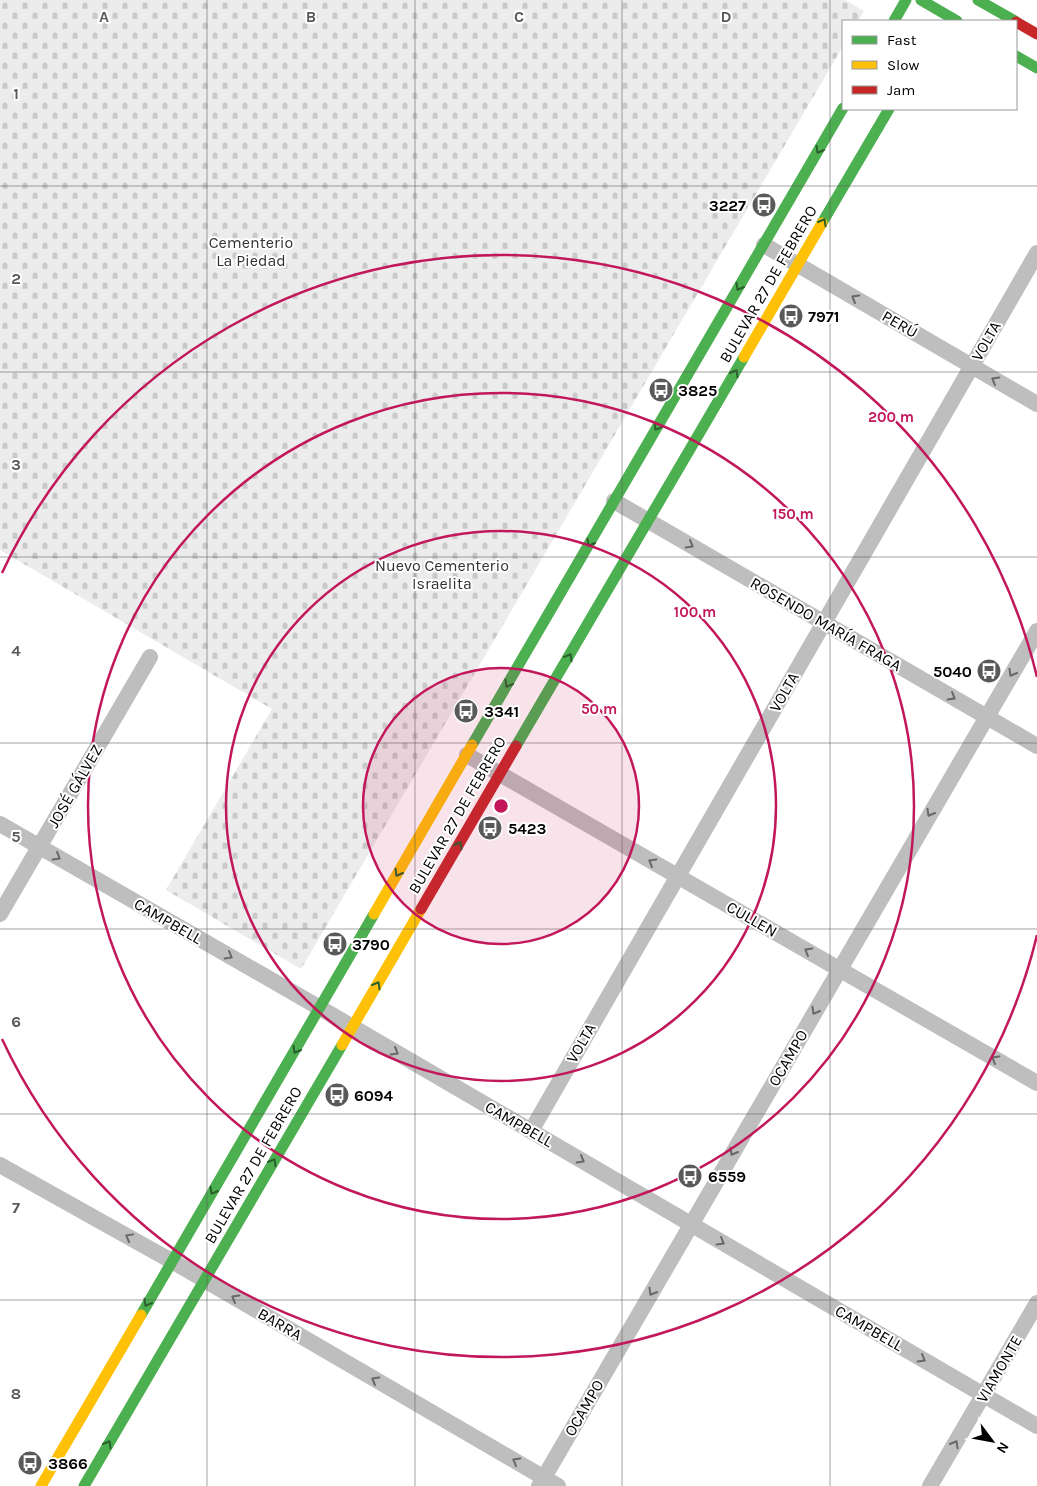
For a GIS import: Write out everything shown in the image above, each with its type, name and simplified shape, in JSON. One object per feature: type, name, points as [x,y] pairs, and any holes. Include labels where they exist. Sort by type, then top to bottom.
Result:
[{"type":"main road","points":[[895,20],[906,0]]},
{"type":"main road","points":[[921,0],[942,18],[952,2]]},
{"type":"main road","points":[[978,0],[1012,20]]},
{"type":"main road","points":[[1017,23],[1037,34]]},
{"type":"main road","points":[[1017,57],[1037,68]]},
{"type":"main road","name":"BULEVAR 27 DE FEBRERO","points":[[41,1486],[842,110]]},
{"type":"main road","name":"BULEVAR 27 DE FEBRERO","points":[[84,1486],[888,110]]},
{"type":"street","name":"PERÚ","points":[[764,245],[1037,404]]},
{"type":"street","name":"VOLTA","points":[[531,1131],[1037,253]]},
{"type":"street","name":"ROSENDO MARÍA FRAGA","points":[[614,501],[1037,746]]},
{"type":"street","name":"OCAMPO","points":[[547,1483],[691,1224],[1037,631]]},
{"type":"street","name":"JOSÉ GÁLVEZ","points":[[0,914],[150,657]]},
{"type":"street","name":"CULLEN","points":[[467,755],[1037,1083]]},
{"type":"street","name":"CAMPBELL","points":[[0,824],[320,1008],[1037,1426]]},
{"type":"street","name":"BARRA","points":[[0,1165],[172,1261],[547,1483]]},
{"type":"street","name":"VIAMONTE","points":[[930,1486],[1037,1303]]},
{"type":"green space","name":"Cementerio La Piedad","points":[[0,0],[845,0],[864,11],[859,20],[842,20],[842,48],[301,969],[166,890],[272,709],[0,550]]},
{"type":"traffic: fast","points":[[895,20],[906,0]]},
{"type":"traffic: fast","points":[[921,0],[955,20]]},
{"type":"traffic: fast","points":[[978,0],[1013,20]]},
{"type":"traffic: fast","points":[[1017,57],[1037,68]]},
{"type":"traffic: fast","points":[[472,745],[842,110]]},
{"type":"traffic: fast","points":[[822,223],[888,110]]},
{"type":"traffic: fast","points":[[516,746],[744,357]]},
{"type":"traffic: fast","points":[[141,1315],[374,914]]},
{"type":"traffic: fast","points":[[84,1486],[342,1045]]},
{"type":"traffic: slow","points":[[744,357],[822,223]]},
{"type":"traffic: slow","points":[[374,914],[472,745]]},
{"type":"traffic: slow","points":[[342,1045],[421,909]]},
{"type":"traffic: slow","points":[[41,1486],[141,1315]]},
{"type":"traffic: jam","points":[[1017,23],[1037,34]]},
{"type":"traffic: jam","points":[[421,909],[516,746]]},
{"type":"place","name":"3227","points":[[764,205]]},
{"type":"place","name":"7971","points":[[791,316]]},
{"type":"place","name":"3825","points":[[661,390]]},
{"type":"place","name":"5040","points":[[989,671]]},
{"type":"place","name":"3341","points":[[466,711]]},
{"type":"place","name":"5423","points":[[490,828]]},
{"type":"place","name":"3790","points":[[335,944]]},
{"type":"place","name":"6094","points":[[337,1095]]},
{"type":"place","name":"6559","points":[[690,1176]]},
{"type":"place","name":"3866","points":[[30,1463]]},
{"type":"park label","name":"Nuevo Cementerio Israelita","points":[[442,574]]}]
